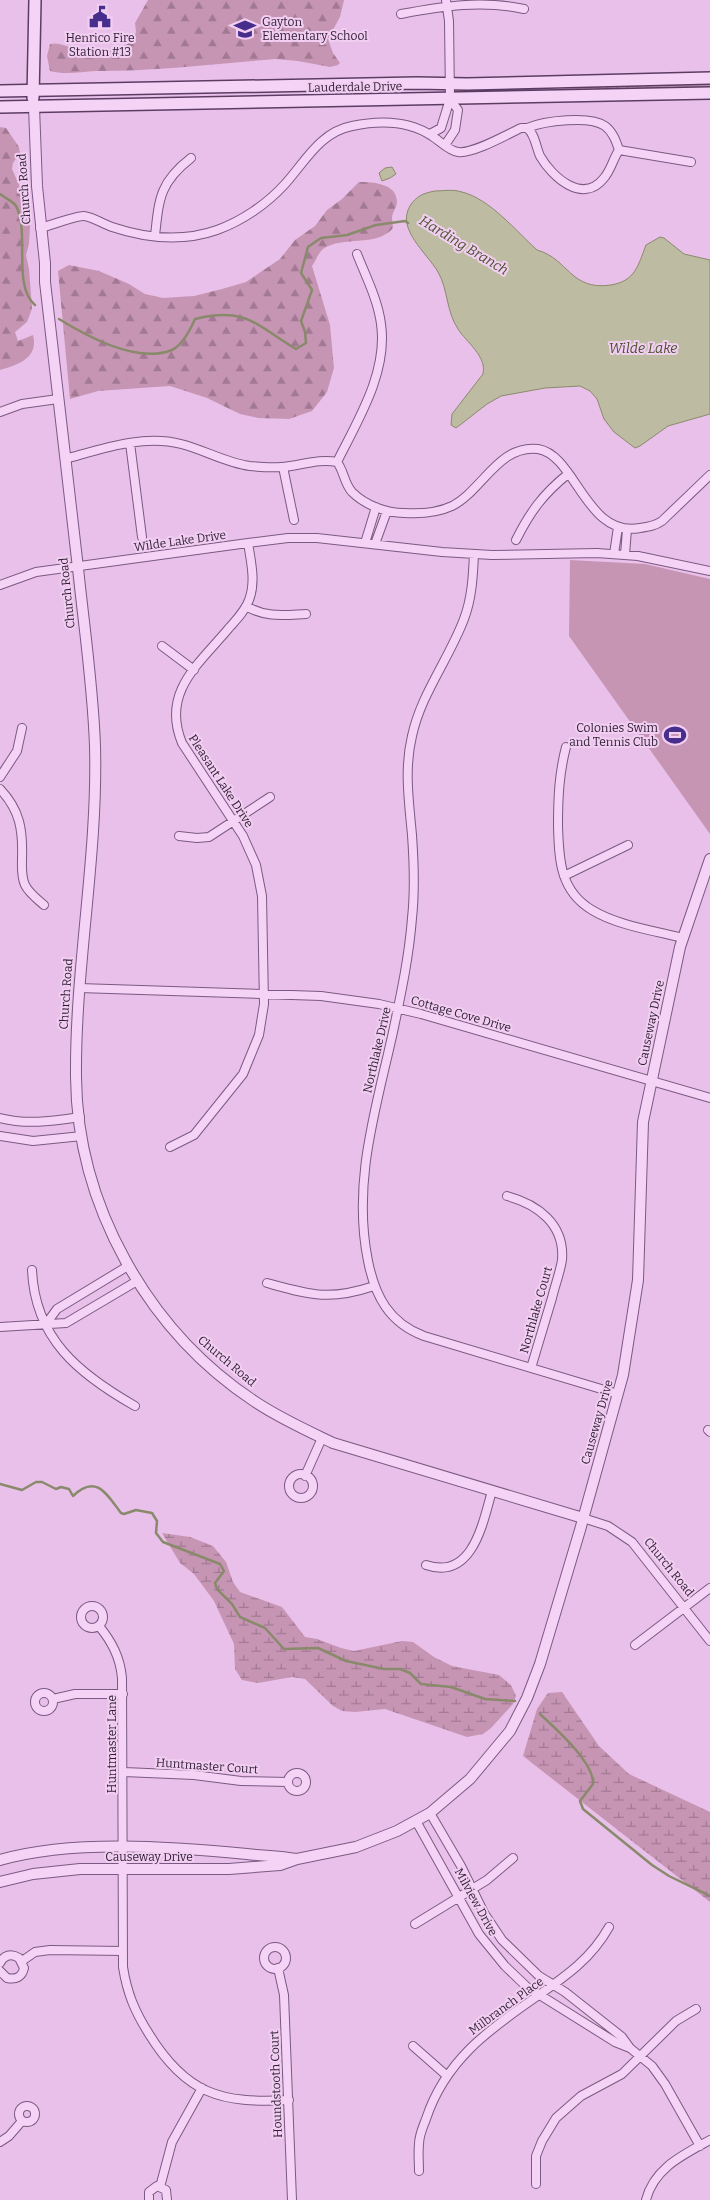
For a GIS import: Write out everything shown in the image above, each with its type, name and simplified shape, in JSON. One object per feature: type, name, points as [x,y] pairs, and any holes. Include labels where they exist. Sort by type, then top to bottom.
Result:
[{"type":"main road","name":"Church Road","points":[[34,107],[35,0]]},
{"type":"main road","points":[[651,79],[710,70]]},
{"type":"main road","name":"Lauderdale Drive","points":[[0,91],[710,78]]},
{"type":"main road","name":"Lauderdale Drive","points":[[0,107],[710,93]]},
{"type":"street","points":[[401,14],[447,3],[504,4],[524,9]]},
{"type":"street","points":[[430,134],[440,128],[450,99],[447,3]]},
{"type":"street","points":[[445,145],[455,130],[458,110],[450,99]]},
{"type":"street","name":"Church Road","points":[[34,107],[40,228],[45,263],[44,282],[92,694],[95,775],[94,847],[79,988],[76,1076],[82,1136],[95,1190],[103,1213],[137,1281],[180,1338],[223,1378],[279,1416],[322,1438],[583,1518],[615,1530],[632,1542],[710,1641]]},
{"type":"street","points":[[40,228],[82,216],[120,229],[155,236],[170,238],[203,234],[229,225],[253,212],[274,196],[318,143],[341,129],[352,126],[390,122],[406,124],[430,134],[453,151],[464,152],[521,128],[546,123],[597,122],[610,131],[618,150],[605,178],[589,189],[582,190],[563,183],[550,169],[540,155],[531,132],[527,128]]},
{"type":"street","points":[[618,150],[691,162]]},
{"type":"street","points":[[155,236],[158,208],[164,187],[178,168],[191,158]]},
{"type":"street","points":[[337,462],[370,392],[378,369],[382,348],[381,322],[377,305],[357,254]]},
{"type":"street","points":[[0,412],[22,404],[58,399]]},
{"type":"street","points":[[65,459],[140,440],[182,444],[250,466],[283,467],[316,461],[337,462]]},
{"type":"street","points":[[130,443],[142,537]]},
{"type":"street","points":[[337,462],[350,490],[361,499],[387,511],[415,514],[454,505],[475,488],[503,459],[523,450],[539,449],[560,464],[598,514],[618,527],[627,529],[656,525],[662,522],[710,475]]},
{"type":"street","points":[[283,467],[294,520]]},
{"type":"street","points":[[516,540],[531,510],[568,474]]},
{"type":"street","points":[[365,543],[376,507]]},
{"type":"street","points":[[375,544],[387,511]]},
{"type":"street","points":[[614,554],[618,527]]},
{"type":"street","points":[[625,555],[627,529]]},
{"type":"street","name":"Wilde Lake Drive","points":[[0,586],[36,572],[288,538],[317,538],[474,554],[614,554],[710,571]]},
{"type":"street","name":"Pleasant Lake Drive","points":[[170,1147],[194,1135],[243,1074],[253,1053],[264,1004],[262,896],[251,850],[182,744],[177,732],[175,715],[177,699],[183,683],[246,606],[251,594],[252,581],[248,543]]},
{"type":"street","name":"Northlake Drive","points":[[474,554],[471,594],[464,620],[420,707],[411,738],[408,776],[413,860],[413,901],[409,950],[369,1138],[362,1188],[364,1242],[374,1286],[386,1310],[396,1320],[415,1333],[618,1394]]},
{"type":"street","points":[[246,606],[272,616],[306,614]]},
{"type":"street","points":[[162,646],[194,670]]},
{"type":"street","points":[[0,777],[17,751],[22,728]]},
{"type":"street","points":[[566,747],[560,770],[558,799],[559,860],[571,890],[578,899],[600,914],[683,938]]},
{"type":"street","points":[[0,789],[9,799],[19,818],[22,841],[22,873],[25,884],[44,905]]},
{"type":"street","points":[[179,836],[209,837],[270,797]]},
{"type":"street","points":[[564,876],[628,845]]},
{"type":"street","name":"Causeway Drive","points":[[0,1882],[52,1871],[249,1868],[280,1865],[297,1859],[356,1847],[377,1840],[430,1813],[477,1772],[498,1748],[516,1720],[540,1664],[618,1394],[630,1342],[637,1289],[640,1249],[641,1146],[651,1080],[683,938],[710,859]]},
{"type":"street","name":"Cottage Cove Drive","points":[[79,988],[321,996],[398,1008],[710,1098]]},
{"type":"street","points":[[0,1118],[16,1122],[41,1123],[80,1117]]},
{"type":"street","points":[[0,1136],[33,1141],[82,1136]]},
{"type":"street","name":"Northlake Court","points":[[507,1196],[523,1200],[544,1213],[557,1232],[561,1244],[561,1266],[531,1368]]},
{"type":"street","points":[[46,1324],[56,1309],[128,1266]]},
{"type":"street","points":[[32,1270],[35,1301],[57,1345],[74,1365],[110,1392],[135,1406]]},
{"type":"street","points":[[0,1327],[15,1328],[66,1323],[137,1281]]},
{"type":"street","points":[[267,1283],[322,1296],[347,1294],[374,1286]]},
{"type":"street","points":[[305,1476],[322,1438]]},
{"type":"street","points":[[426,1564],[449,1566],[457,1563],[469,1553],[478,1538],[492,1491]]},
{"type":"street","points":[[635,1645],[710,1588]]},
{"type":"street","name":"Huntmaster Lane","points":[[99,1626],[112,1642],[122,1671],[125,1982],[136,2013],[164,2058],[183,2076],[202,2088],[213,2094],[241,2101],[288,2100]]},
{"type":"street","points":[[53,1699],[70,1695],[123,1694]]},
{"type":"street","name":"Huntmaster Court","points":[[124,1772],[194,1775],[241,1781],[288,1782]]},
{"type":"street","name":"Milview Drive","points":[[430,1813],[484,1913],[502,1940],[523,1963],[622,2037],[630,2048],[652,2066],[665,2084],[700,2146]]},
{"type":"street","name":"Milview Drive","points":[[416,1821],[479,1934],[490,1950],[522,1982],[539,1995],[614,2042],[630,2048]]},
{"type":"street","name":"Causeway Drive","points":[[0,1860],[51,1850],[124,1848],[188,1848],[297,1859]]},
{"type":"street","points":[[415,1924],[487,1880],[513,1858]]},
{"type":"street","name":"Milbranch Place","points":[[419,2171],[420,2137],[429,2109],[446,2075],[472,2045],[492,2027],[553,1985],[592,1953],[609,1927]]},
{"type":"street","points":[[22,1961],[35,1952],[50,1950],[124,1951]]},
{"type":"street","points":[[0,1963],[8,1955],[16,1956],[22,1961],[23,1972],[18,1977],[7,1978],[0,1971]]},
{"type":"street","name":"Houndstooth Court","points":[[278,1968],[284,1996],[292,2200]]},
{"type":"street","points":[[536,2184],[536,2156],[542,2141],[556,2118],[581,2096],[622,2074],[676,2021],[696,2009]]},
{"type":"street","points":[[413,2046],[446,2075]]},
{"type":"street","points":[[160,2187],[172,2142],[202,2088]]},
{"type":"street","points":[[0,2142],[16,2129],[22,2121]]},
{"type":"street","points":[[646,2200],[654,2180],[666,2166],[710,2140]]},
{"type":"street","points":[[149,2200],[151,2189],[160,2187],[166,2190],[167,2200]]},
{"type":"green space","name":"Gayton Elementary School","points":[[148,0],[344,0],[340,17],[328,39],[333,53],[340,63],[330,67],[275,59],[141,70],[67,73],[50,71],[47,56],[50,44],[59,44],[90,52],[104,52],[133,41],[136,32],[135,23]]},
{"type":"green space","points":[[710,84],[710,88],[541,93],[541,90],[590,87]]},
{"type":"green space","points":[[0,127],[6,128],[19,147],[20,153],[13,163],[12,169],[24,196],[30,226],[26,255],[32,309],[27,322],[15,332],[18,341],[33,335],[34,343],[30,355],[26,359],[14,366],[0,370]]},
{"type":"green space","points":[[359,182],[383,185],[393,191],[397,202],[392,217],[393,228],[378,238],[331,245],[321,251],[312,266],[330,325],[334,368],[327,392],[312,411],[289,419],[258,418],[240,414],[207,398],[170,386],[98,391],[70,399],[58,271],[69,265],[99,271],[129,284],[145,294],[163,298],[194,296],[246,282],[280,259],[295,240],[315,226],[327,210],[342,199]]},
{"type":"green space","name":"Colonies Swim and Tennis Club","points":[[570,560],[645,564],[710,579],[710,834],[569,636]]},
{"type":"green space","points":[[162,1533],[190,1537],[213,1546],[226,1562],[233,1582],[240,1592],[282,1607],[305,1637],[354,1651],[402,1641],[413,1642],[434,1657],[452,1666],[499,1675],[511,1685],[516,1696],[513,1704],[483,1734],[467,1737],[385,1709],[355,1712],[342,1711],[333,1706],[305,1679],[292,1677],[258,1683],[242,1680],[235,1669],[234,1644],[214,1601],[194,1574],[180,1563]]},
{"type":"green space","points":[[562,1692],[599,1746],[629,1774],[710,1812],[710,1902],[523,1756],[537,1709],[548,1693]]},
{"type":"water","points":[[392,167],[396,174],[382,181],[379,173],[385,168]]},
{"type":"water","name":"Wilde Lake","points":[[435,191],[459,191],[483,201],[502,216],[537,250],[548,254],[578,279],[597,286],[619,283],[631,276],[641,260],[646,245],[660,237],[684,254],[710,260],[710,414],[668,426],[635,448],[614,432],[604,419],[597,399],[590,391],[580,386],[545,388],[501,396],[487,404],[456,428],[451,425],[452,414],[483,374],[483,367],[479,355],[454,322],[438,272],[415,240],[407,223],[407,215],[412,203],[421,196]]},
{"type":"waterway","name":"Harding Branch","points":[[0,194],[15,204],[20,216],[24,285],[28,296],[35,305]]},
{"type":"waterway","name":"Harding Branch","points":[[59,319],[98,340],[144,354],[158,353],[176,348],[186,336],[195,319],[226,315],[238,316],[260,326],[296,349],[306,343],[301,321],[312,290],[301,273],[308,247],[321,238],[347,235],[376,225],[405,221],[408,223]]},
{"type":"waterway","points":[[0,1484],[22,1490],[36,1482],[42,1482],[56,1489],[61,1487],[69,1489],[73,1496],[81,1490],[94,1486],[105,1493],[121,1513],[124,1514],[136,1510],[152,1513],[157,1521],[156,1533],[163,1542],[220,1564],[224,1571],[215,1583],[217,1589],[232,1604],[240,1617],[265,1628],[284,1649],[318,1648],[346,1661],[384,1669],[400,1669],[410,1673],[421,1684],[451,1687],[485,1699],[515,1701]]},
{"type":"waterway","points":[[540,1714],[573,1746],[592,1775],[593,1784],[580,1801],[583,1809],[652,1865],[669,1876],[710,1896]]},
{"type":"place","name":"Henrico Fire Station #13","points":[[100,17]]},
{"type":"place","name":"Gayton Elementary School","points":[[245,29]]},
{"type":"place","name":"Colonies Swim and Tennis Club","points":[[675,735]]}]
